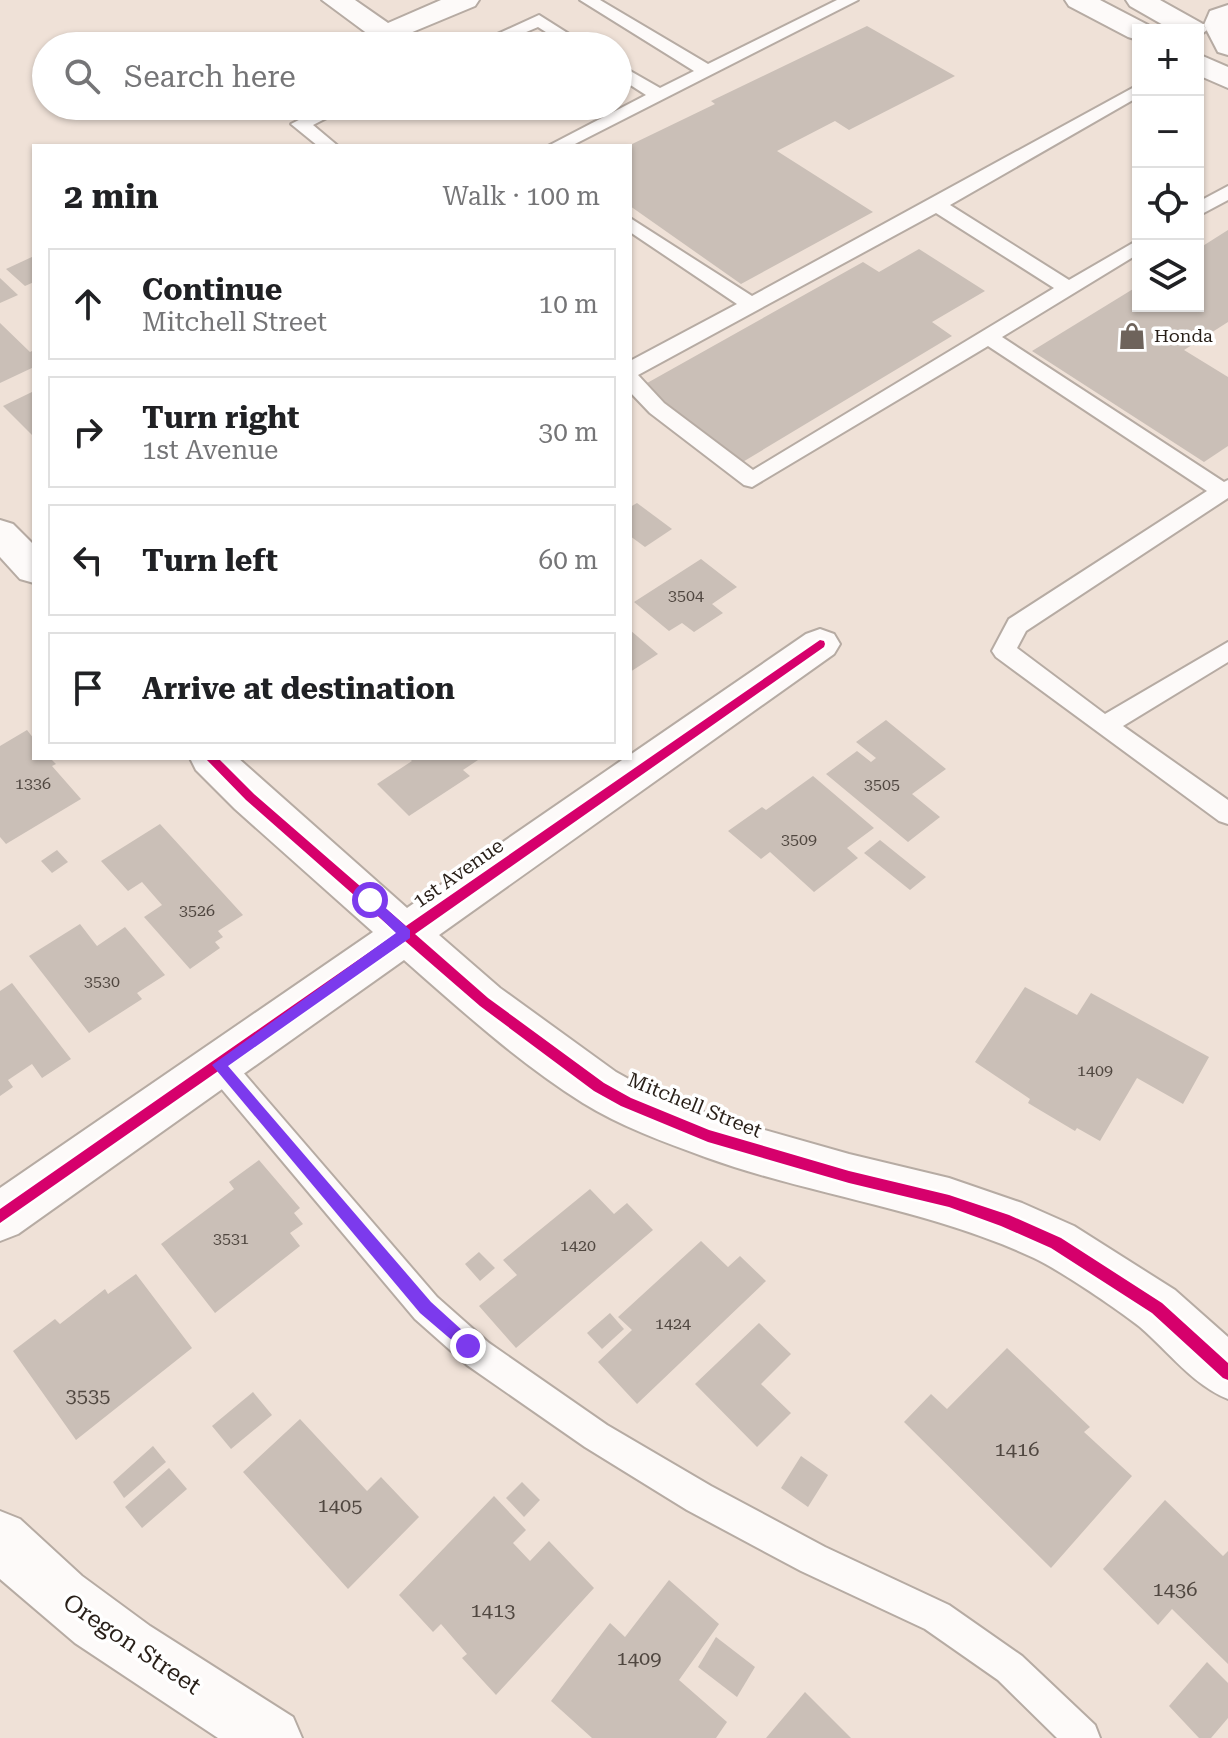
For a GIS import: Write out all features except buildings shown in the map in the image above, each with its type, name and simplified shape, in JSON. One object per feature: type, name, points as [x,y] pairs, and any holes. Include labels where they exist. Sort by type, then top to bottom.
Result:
[{"type":"main road","points":[[336,0],[383,32]]},
{"type":"main road","points":[[391,32],[465,0]]},
{"type":"main road","points":[[1079,0],[1132,28]]},
{"type":"main road","points":[[1140,0],[1182,24]]},
{"type":"main road","points":[[1228,13],[1220,17],[1218,25],[1228,46]]},
{"type":"main road","points":[[1204,37],[1228,53]]},
{"type":"main road","points":[[1204,66],[1228,79]]},
{"type":"main road","points":[[0,533],[32,567]]},
{"type":"main road","name":"1st Avenue","points":[[0,1217],[820,644]]},
{"type":"main road","name":"Mitchell Street","points":[[213,760],[405,934],[526,1036],[626,1102],[738,1146],[949,1201],[1004,1220],[1056,1243],[1157,1308],[1228,1373]]},
{"type":"main road","name":"Oregon Street","points":[[0,1539],[38,1578],[108,1635],[272,1738]]},
{"type":"lane","points":[[588,0],[707,71]]},
{"type":"lane","points":[[632,108],[850,0]]},
{"type":"lane","points":[[511,32],[539,20],[558,32]]},
{"type":"lane","points":[[632,78],[659,95]]},
{"type":"lane","points":[[632,369],[936,205],[1132,93]]},
{"type":"lane","points":[[309,120],[300,124],[326,144]]},
{"type":"lane","points":[[561,144],[609,120]]},
{"type":"lane","points":[[1204,206],[1228,192]]},
{"type":"lane","points":[[936,205],[1068,288]]},
{"type":"lane","points":[[632,225],[752,305]]},
{"type":"lane","points":[[632,381],[657,408],[752,480],[1132,250]]},
{"type":"lane","points":[[988,337],[1226,490],[1017,625],[1004,651],[1228,814]]},
{"type":"lane","points":[[1104,726],[1228,651]]},
{"type":"lane","points":[[219,1065],[426,1308],[478,1354],[584,1428],[699,1498],[813,1559],[937,1617],[1010,1668],[1082,1738]]},
{"type":"cycle path","points":[[0,1217],[820,644]]},
{"type":"cycle path","points":[[213,760],[250,797],[484,1002],[599,1087],[626,1102],[708,1136],[849,1177],[949,1201],[1004,1220],[1056,1243],[1157,1308],[1228,1373]]},
{"type":"place","name":"Honda","points":[[1132,336]]},
{"type":"route","points":[[370,900],[405,934],[219,1065],[426,1308],[468,1346]]}]
